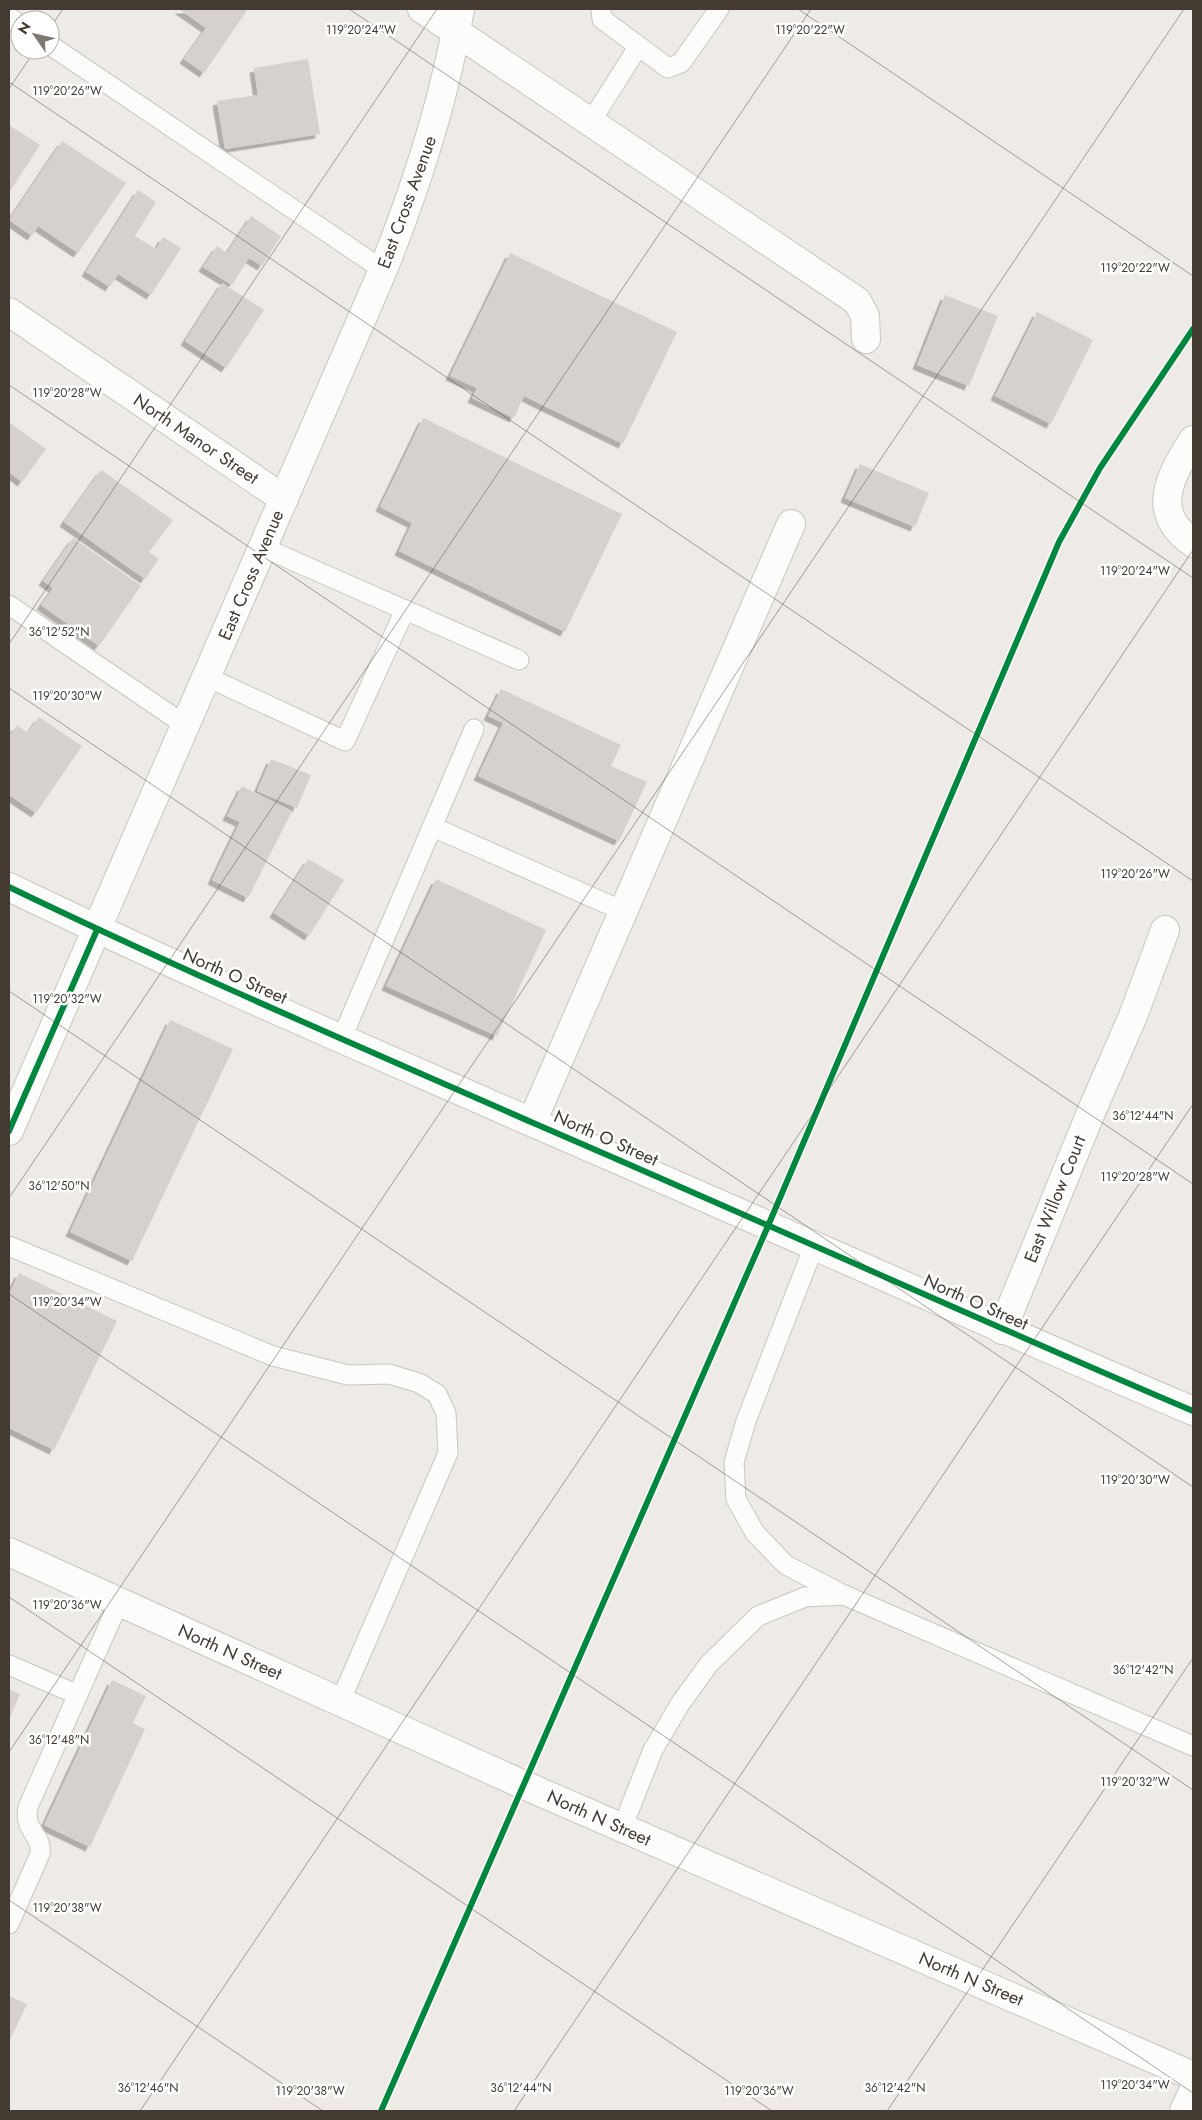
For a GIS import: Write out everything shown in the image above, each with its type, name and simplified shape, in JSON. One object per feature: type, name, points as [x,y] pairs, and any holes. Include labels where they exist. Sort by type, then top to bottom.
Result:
[{"type":"street","points":[[422,9],[458,21],[590,123],[857,301],[865,316],[866,339]]},
{"type":"street","name":"East Cross Avenue","points":[[9,1131],[383,270],[401,225],[432,131],[458,21]]},
{"type":"street","name":"North Manor Street","points":[[9,312],[284,499]]},
{"type":"street","points":[[1193,440],[1177,465],[1166,502],[1172,522],[1193,543]]},
{"type":"street","points":[[532,1122],[791,524]]},
{"type":"street","name":"North O Street","points":[[9,887],[97,930],[342,1040],[1193,1412]]},
{"type":"street","name":"East Willow Court","points":[[1002,1330],[1092,1110],[1133,1016],[1165,930]]},
{"type":"street","name":"North N Street","points":[[9,1552],[622,1828],[1193,2076]]},
{"type":"street","points":[[1184,2111],[1193,2092]]},
{"type":"lane","points":[[601,9],[602,19],[668,68],[681,63],[719,9]]},
{"type":"lane","points":[[590,123],[638,47]]},
{"type":"lane","points":[[60,52],[383,270]]},
{"type":"lane","points":[[262,547],[519,660]]},
{"type":"lane","points":[[9,604],[185,725]]},
{"type":"lane","points":[[207,677],[345,741],[405,610]]},
{"type":"lane","points":[[342,1040],[474,729]]},
{"type":"lane","points":[[433,827],[623,911]]},
{"type":"lane","points":[[9,1246],[273,1356],[348,1375],[389,1374],[419,1384],[437,1394],[446,1413],[448,1453],[340,1702]]},
{"type":"lane","points":[[814,1246],[746,1421],[734,1462],[736,1499],[755,1533],[786,1564],[844,1595],[1193,1746]]},
{"type":"lane","points":[[622,1828],[653,1750],[680,1704],[709,1664],[758,1616],[805,1597],[844,1595]]},
{"type":"lane","points":[[9,1924],[40,1854],[41,1846],[26,1818],[28,1807],[119,1602]]},
{"type":"lane","points":[[9,1665],[78,1695]]},
{"type":"building","points":[[179,9],[248,9],[204,73],[184,59],[206,28]]},
{"type":"building","points":[[308,59],[320,134],[225,149],[217,101],[258,95],[254,68]]},
{"type":"building","points":[[9,125],[40,145],[9,193]]},
{"type":"building","points":[[62,141],[126,183],[78,253],[38,226],[32,236],[9,220]]},
{"type":"building","points":[[138,190],[156,202],[135,236],[156,249],[163,237],[181,248],[151,295],[118,274],[110,287],[86,272]]},
{"type":"building","points":[[251,216],[281,236],[262,266],[249,258],[232,285],[203,267],[217,246],[227,253]]},
{"type":"building","points":[[510,253],[677,332],[623,444],[524,396],[514,418],[472,398],[477,388],[450,376]]},
{"type":"building","points":[[222,283],[264,310],[226,368],[185,341]]},
{"type":"building","points":[[945,295],[998,316],[969,386],[917,365]]},
{"type":"building","points":[[1037,312],[1093,340],[1051,424],[995,396]]},
{"type":"building","points":[[423,418],[622,514],[565,632],[399,551],[412,523],[380,507]]},
{"type":"building","points":[[9,422],[46,449],[22,482],[9,472]]},
{"type":"building","points":[[860,464],[929,493],[915,527],[845,498]]},
{"type":"building","points":[[101,470],[173,520],[149,552],[159,559],[145,579],[64,522]]},
{"type":"building","points":[[73,538],[141,586],[99,646],[41,605],[53,588],[43,581]]},
{"type":"building","points":[[501,689],[621,745],[611,766],[647,782],[619,841],[478,776],[503,723],[488,716]]},
{"type":"building","points":[[39,717],[82,746],[36,813],[9,795],[9,737],[17,725],[28,733]]},
{"type":"building","points":[[271,759],[311,775],[297,808],[257,791]]},
{"type":"building","points":[[242,786],[292,811],[248,898],[212,880],[240,822],[227,816]]},
{"type":"building","points":[[308,859],[344,880],[309,936],[274,913]]},
{"type":"building","points":[[436,879],[546,930],[497,1036],[386,986]]},
{"type":"building","points":[[170,1020],[233,1049],[132,1261],[70,1232]]},
{"type":"building","points":[[19,1273],[117,1321],[54,1450],[9,1428],[9,1294]]},
{"type":"building","points":[[112,1680],[146,1696],[133,1723],[145,1729],[90,1847],[44,1825]]},
{"type":"building","points":[[9,1689],[20,1694],[9,1720]]},
{"type":"building","points":[[9,1996],[27,2004],[9,2042]]},
{"type":"cycle path","points":[[381,2111],[768,1226],[1059,542],[1100,468],[1193,329]]},
{"type":"cycle path","points":[[9,887],[269,1007],[1193,1411]]},
{"type":"cycle path","points":[[9,1131],[97,930]]}]
